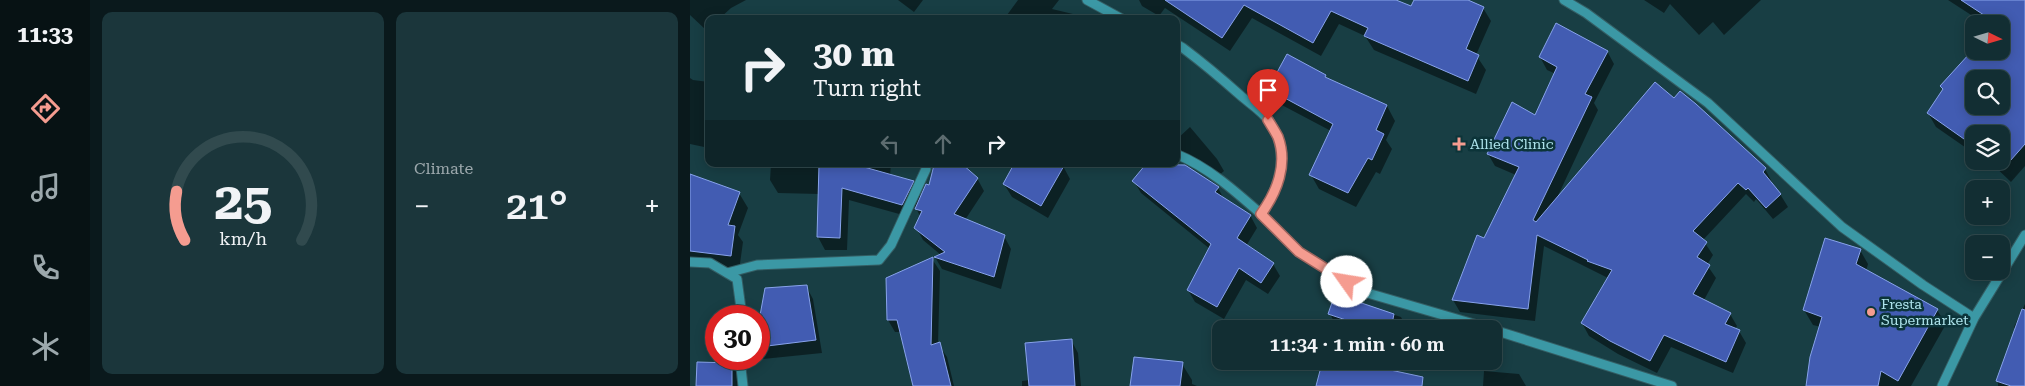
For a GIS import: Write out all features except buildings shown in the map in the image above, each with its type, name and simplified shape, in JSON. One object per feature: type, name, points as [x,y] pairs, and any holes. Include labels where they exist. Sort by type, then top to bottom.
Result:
[{"type":"street","points":[[1087,0],[1115,15]]},
{"type":"street","points":[[1564,0],[1586,13],[1708,103],[1842,227],[1924,286],[1974,318]]},
{"type":"street","points":[[1180,46],[1221,78],[1268,120],[1278,137],[1281,158],[1280,179],[1261,214]]},
{"type":"street","points":[[1180,156],[1194,161],[1236,192],[1299,252],[1364,292],[1461,320]]},
{"type":"street","points":[[727,273],[757,265],[878,260],[891,245],[926,169]]},
{"type":"street","points":[[1942,386],[1974,318],[2025,235]]},
{"type":"street","points":[[690,262],[710,263],[737,279],[741,305]]},
{"type":"street","points":[[1502,332],[1672,386]]},
{"type":"street","points":[[741,370],[743,386]]},
{"type":"place","name":"Allied Clinic","points":[[1459,144]]},
{"type":"place","name":"Fresta Supermarket","points":[[1871,312]]},
{"type":"route","points":[[1268,120],[1278,137],[1281,158],[1280,179],[1261,214],[1299,252],[1347,282]]}]
